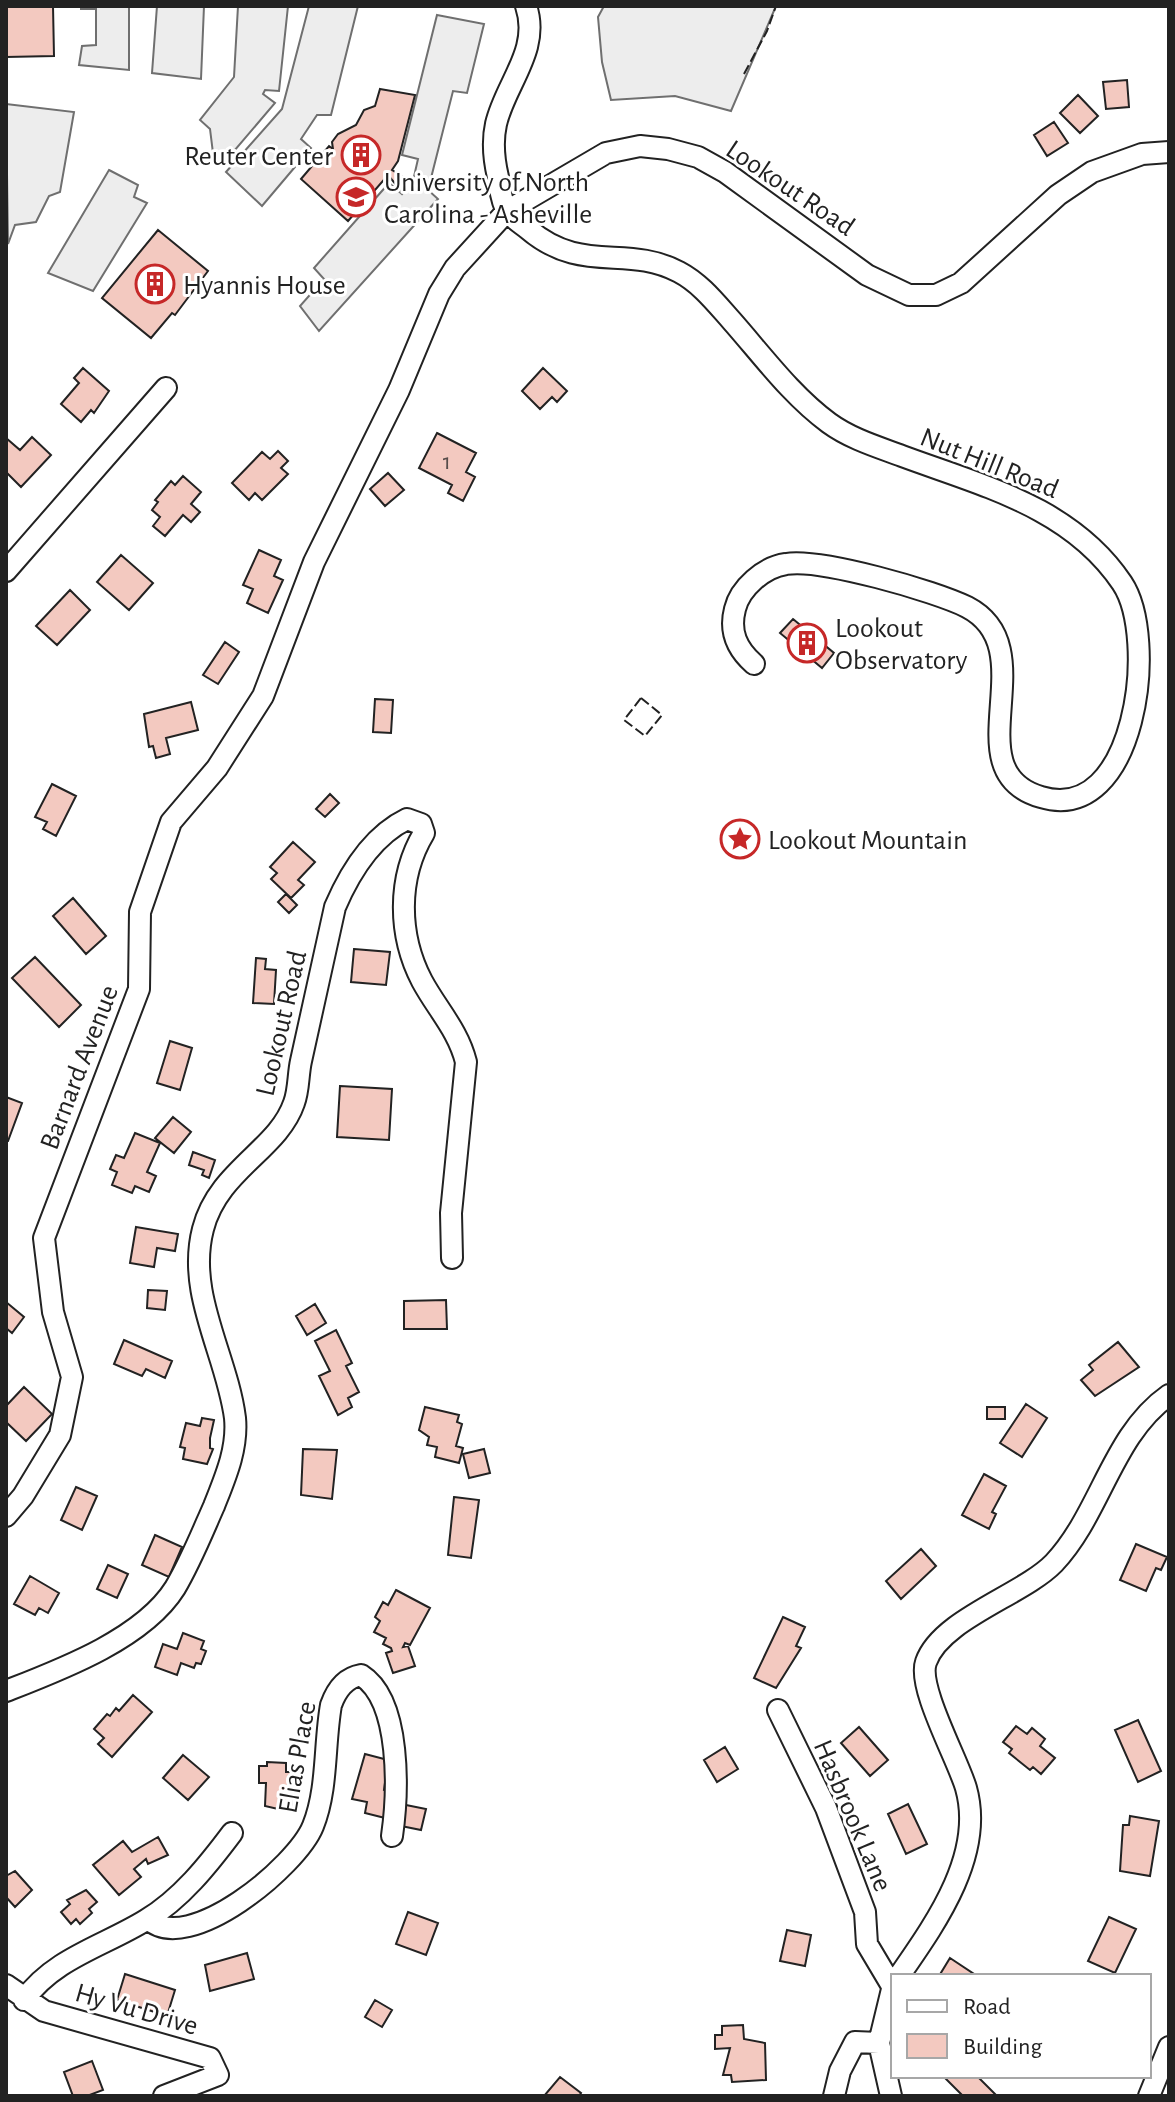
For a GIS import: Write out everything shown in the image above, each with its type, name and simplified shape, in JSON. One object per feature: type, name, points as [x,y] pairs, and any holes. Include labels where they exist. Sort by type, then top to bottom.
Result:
[{"type":"street","points":[[507,211],[493,155],[496,122],[525,54],[530,17],[526,6]]},
{"type":"street","name":"Lookout Road","points":[[314,562],[399,390],[439,294],[455,268],[507,211],[606,153],[640,146],[698,157],[725,172],[867,275],[892,289],[924,297],[949,291],[961,283],[1058,195],[1092,172],[1142,154],[1169,152]]},
{"type":"street","name":"Nut Hill Road","points":[[507,211],[558,251],[592,259],[654,263],[689,278],[799,397],[833,426],[887,451],[1016,498],[1066,525],[1111,568],[1125,588],[1135,608],[1141,648],[1136,691],[1113,769],[1101,784],[1069,800],[1035,796],[1012,777],[1004,763],[998,748],[1003,689],[1002,651],[988,625],[967,607],[888,581],[805,564],[786,564],[754,579],[735,606],[734,640],[742,654],[754,664]]},
{"type":"street","points":[[6,571],[166,388]]},
{"type":"street","name":"Barnard Avenue","points":[[6,1516],[23,1496],[60,1435],[72,1377],[53,1312],[44,1238],[139,989],[140,912],[171,822],[217,768],[263,696],[314,562]]},
{"type":"street","name":"Lookout Road","points":[[6,1691],[108,1645],[160,1606],[174,1589],[210,1514],[235,1445],[235,1419],[205,1306],[197,1260],[203,1229],[211,1203],[274,1134],[295,1103],[335,907],[347,877],[392,826],[407,819],[421,824],[424,833],[406,880],[407,943],[423,983],[461,1043],[466,1062],[451,1213],[452,1258]]},
{"type":"street","points":[[900,1974],[947,1900],[970,1828],[967,1789],[939,1723],[925,1677],[926,1662],[938,1644],[967,1619],[1052,1565],[1076,1536],[1146,1411],[1169,1395]]},
{"type":"street","name":"Elias Place","points":[[148,1919],[161,1929],[174,1931],[199,1924],[271,1876],[305,1842],[319,1809],[331,1705],[335,1694],[353,1676],[361,1675],[376,1687],[384,1709],[397,1788],[392,1836]]},
{"type":"street","name":"Hasbrook Lane","points":[[778,1710],[826,1808],[865,1912],[867,1944],[891,1983]]},
{"type":"street","points":[[6,1985],[24,2000],[36,1983],[56,1968],[148,1919],[199,1875],[232,1833]]},
{"type":"street","points":[[891,1994],[879,2043],[891,2096]]},
{"type":"street","name":"Hy Vu Drive","points":[[24,2000],[44,2011],[210,2058],[218,2075],[164,2096]]},
{"type":"street","points":[[834,2096],[840,2071],[855,2042],[879,2043]]},
{"type":"street","points":[[1149,2096],[1169,2047]]},
{"type":"shaded area","points":[[81,6],[129,6],[129,70],[79,65],[82,46],[96,45],[96,9],[81,9]]},
{"type":"shaded area","points":[[157,6],[204,6],[201,79],[152,73]]},
{"type":"shaded area","points":[[238,6],[288,6],[279,91],[265,90],[263,94],[275,103],[223,164],[213,153],[210,129],[200,120],[234,77]]},
{"type":"shaded area","points":[[309,6],[358,6],[331,115],[317,115],[301,139],[311,148],[262,206],[226,172],[282,109]]},
{"type":"shaded area","points":[[604,6],[776,6],[731,111],[675,96],[611,100],[602,62],[598,17]]},
{"type":"shaded area","points":[[437,15],[484,24],[467,93],[453,91],[428,190],[438,199],[319,331],[300,306],[324,279],[314,268],[389,183],[402,194],[413,181],[418,159],[402,155]]},
{"type":"shaded area","points":[[6,104],[74,112],[60,192],[49,196],[36,222],[15,225],[8,244]]},
{"type":"shaded area","points":[[109,170],[138,185],[134,197],[147,203],[93,291],[48,273]]},
{"type":"building","points":[[6,6],[53,6],[54,56],[6,57]]},
{"type":"building","points":[[1127,80],[1129,107],[1106,109],[1103,82]]},
{"type":"building","name":"Reuter Center","points":[[380,89],[415,95],[398,161],[392,170],[411,182],[402,192],[388,175],[348,221],[301,179],[329,146],[333,149],[332,142],[338,134],[356,125],[364,110],[375,106]]},
{"type":"building","points":[[1078,95],[1098,116],[1080,133],[1060,113]]},
{"type":"building","points":[[1054,122],[1068,143],[1047,156],[1034,135]]},
{"type":"building","name":"Hyannis House","points":[[158,230],[208,271],[175,315],[172,313],[151,338],[102,298]]},
{"type":"building","points":[[83,368],[109,391],[94,413],[91,410],[81,422],[61,404],[79,383],[74,378]]},
{"type":"building","points":[[543,368],[567,391],[557,402],[552,397],[540,409],[522,391]]},
{"type":"building","points":[[437,433],[476,453],[466,472],[475,477],[463,501],[448,493],[452,485],[419,468]]},
{"type":"building","points":[[32,437],[51,455],[21,487],[6,472],[6,438],[20,450]]},
{"type":"building","points":[[278,451],[288,461],[281,468],[288,474],[262,500],[255,493],[249,500],[232,483],[262,452],[270,459]]},
{"type":"building","points":[[388,473],[404,490],[385,506],[370,489]]},
{"type":"building","points":[[183,476],[201,492],[191,504],[200,512],[191,522],[183,515],[165,536],[153,526],[160,517],[152,510],[158,502],[155,500],[171,481],[175,485]]},
{"type":"building","points":[[259,550],[281,560],[274,576],[283,580],[268,613],[247,603],[253,589],[243,585]]},
{"type":"building","points":[[121,555],[153,583],[129,610],[97,582]]},
{"type":"building","points":[[70,590],[90,610],[57,645],[36,626]]},
{"type":"building","name":"Lookout Observatory","points":[[793,619],[834,653],[822,668],[780,633]]},
{"type":"building","points":[[225,642],[239,652],[218,684],[203,675]]},
{"type":"building","points":[[375,699],[393,700],[391,733],[373,732]]},
{"type":"building","points":[[191,702],[198,730],[166,738],[170,754],[156,758],[153,746],[149,747],[144,714]]},
{"type":"building","points":[[52,784],[76,796],[56,836],[43,829],[47,822],[35,817]]},
{"type":"building","points":[[330,794],[339,803],[325,817],[316,809]]},
{"type":"building","points":[[293,842],[315,862],[298,880],[304,885],[291,898],[271,879],[277,873],[270,867]]},
{"type":"building","points":[[286,894],[297,905],[289,913],[278,902]]},
{"type":"building","points":[[73,898],[106,936],[86,954],[53,916]]},
{"type":"building","points":[[354,949],[390,952],[386,985],[351,982]]},
{"type":"building","points":[[35,957],[81,1005],[59,1027],[12,978]]},
{"type":"building","points":[[256,958],[266,959],[265,969],[276,970],[274,1004],[253,1003]]},
{"type":"building","points":[[170,1041],[192,1048],[180,1090],[157,1083]]},
{"type":"building","points":[[340,1086],[392,1089],[389,1140],[337,1137]]},
{"type":"building","points":[[6,1097],[22,1103],[8,1141],[6,1141]]},
{"type":"building","points":[[173,1117],[191,1132],[174,1153],[155,1138]]},
{"type":"building","points":[[135,1133],[160,1143],[147,1172],[156,1176],[149,1192],[135,1186],[132,1193],[112,1185],[117,1172],[110,1169],[116,1155],[124,1158]]},
{"type":"building","points":[[193,1152],[215,1160],[209,1178],[202,1175],[204,1170],[189,1165]]},
{"type":"building","points":[[136,1227],[178,1234],[175,1251],[157,1248],[154,1267],[130,1263]]},
{"type":"building","points":[[148,1290],[167,1291],[165,1310],[147,1308]]},
{"type":"building","points":[[446,1300],[447,1329],[404,1329],[404,1301]]},
{"type":"building","points":[[6,1302],[24,1317],[12,1333],[6,1328]]},
{"type":"building","points":[[315,1304],[326,1323],[307,1335],[296,1316]]},
{"type":"building","points":[[336,1330],[352,1363],[346,1366],[359,1392],[348,1398],[352,1407],[338,1415],[319,1376],[330,1371],[315,1341]]},
{"type":"building","points":[[124,1340],[172,1361],[165,1378],[146,1369],[142,1376],[114,1364]]},
{"type":"building","points":[[1118,1342],[1139,1367],[1095,1396],[1081,1380],[1093,1370],[1089,1365]]},
{"type":"building","points":[[24,1387],[52,1414],[26,1441],[6,1422],[6,1406]]},
{"type":"building","points":[[1026,1404],[1047,1418],[1022,1457],[1000,1443]]},
{"type":"building","points":[[425,1407],[459,1415],[457,1422],[462,1424],[456,1446],[463,1448],[459,1463],[435,1457],[437,1447],[427,1445],[429,1437],[419,1430]]},
{"type":"building","points":[[987,1407],[1005,1407],[1005,1419],[987,1419]]},
{"type":"building","points":[[202,1418],[214,1420],[210,1438],[210,1448],[213,1449],[207,1464],[183,1459],[185,1448],[180,1447],[186,1423],[200,1426]]},
{"type":"building","points":[[303,1449],[337,1450],[332,1499],[301,1495]]},
{"type":"building","points":[[484,1449],[490,1473],[469,1478],[463,1454]]},
{"type":"building","points":[[984,1474],[1006,1486],[992,1512],[996,1514],[989,1529],[962,1515]]},
{"type":"building","points":[[76,1487],[97,1496],[82,1530],[61,1520]]},
{"type":"building","points":[[454,1497],[479,1500],[471,1558],[448,1555]]},
{"type":"building","points":[[155,1535],[182,1547],[169,1577],[142,1565]]},
{"type":"building","points":[[1136,1544],[1167,1557],[1161,1570],[1156,1568],[1146,1591],[1120,1580]]},
{"type":"building","points":[[921,1549],[936,1566],[901,1599],[886,1581]]},
{"type":"building","points":[[108,1565],[128,1574],[117,1598],[97,1589]]},
{"type":"building","points":[[30,1576],[59,1593],[48,1613],[39,1608],[35,1615],[14,1604]]},
{"type":"building","points":[[396,1590],[430,1608],[410,1645],[405,1643],[403,1647],[408,1646],[415,1666],[393,1673],[386,1653],[392,1651],[391,1648],[383,1644],[386,1638],[374,1632],[380,1621],[375,1617],[383,1602],[388,1605]]},
{"type":"building","points":[[783,1617],[805,1627],[796,1646],[801,1648],[776,1688],[754,1678]]},
{"type":"building","points":[[183,1633],[204,1641],[201,1649],[206,1651],[201,1664],[196,1663],[194,1668],[181,1663],[177,1675],[155,1667],[163,1644],[177,1649]]},
{"type":"building","points":[[133,1695],[152,1712],[112,1757],[98,1744],[104,1738],[94,1729],[107,1714],[110,1716],[116,1708],[119,1711]]},
{"type":"building","points":[[1138,1720],[1161,1771],[1138,1782],[1115,1730]]},
{"type":"building","points":[[1016,1726],[1027,1734],[1032,1728],[1045,1739],[1040,1746],[1055,1758],[1041,1774],[1033,1767],[1030,1770],[1009,1753],[1012,1749],[1003,1742]]},
{"type":"building","points":[[859,1727],[888,1760],[870,1776],[841,1743]]},
{"type":"building","points":[[725,1747],[738,1769],[717,1782],[704,1760]]},
{"type":"building","points":[[365,1754],[388,1760],[384,1790],[391,1791],[385,1818],[365,1813],[367,1802],[352,1799]]},
{"type":"building","points":[[183,1755],[209,1777],[188,1800],[163,1778]]},
{"type":"building","points":[[267,1762],[286,1763],[286,1772],[292,1772],[291,1812],[265,1806],[266,1783],[259,1783],[259,1766],[267,1766]]},
{"type":"building","points":[[908,1804],[927,1844],[906,1854],[888,1814]]},
{"type":"building","points":[[406,1805],[426,1809],[421,1830],[401,1826]]},
{"type":"building","points":[[1130,1816],[1159,1821],[1150,1876],[1120,1871],[1123,1825],[1129,1825]]},
{"type":"building","points":[[158,1837],[168,1855],[148,1864],[146,1859],[134,1869],[141,1877],[119,1895],[93,1865],[123,1841],[132,1852]]},
{"type":"building","points":[[15,1871],[32,1890],[15,1907],[6,1897],[6,1876]]},
{"type":"building","points":[[86,1890],[97,1902],[89,1909],[92,1913],[80,1924],[76,1919],[71,1924],[61,1912],[70,1904],[67,1900]]},
{"type":"building","points":[[408,1912],[438,1923],[426,1955],[396,1944]]},
{"type":"building","points":[[1109,1917],[1136,1929],[1115,1973],[1088,1961]]},
{"type":"building","points":[[787,1930],[811,1935],[805,1966],[780,1961]]},
{"type":"building","points":[[247,1953],[254,1979],[210,1991],[205,1965]]},
{"type":"building","points":[[950,1958],[974,1974],[940,1974]]},
{"type":"building","points":[[125,1974],[175,1990],[167,2016],[117,2000]]},
{"type":"building","points":[[375,2000],[392,2010],[382,2027],[365,2017]]},
{"type":"building","points":[[743,2025],[744,2039],[765,2043],[766,2080],[732,2082],[731,2075],[723,2075],[730,2048],[715,2049],[715,2035],[722,2035],[722,2026]]},
{"type":"building","points":[[92,2061],[103,2090],[87,2096],[73,2096],[64,2072]]},
{"type":"building","points":[[560,2077],[581,2093],[579,2096],[544,2096]]},
{"type":"building","points":[[945,2078],[979,2078],[997,2096],[963,2096]]},
{"type":"fence","points":[[744,74],[767,31],[776,6]]},
{"type":"fence","points":[[641,698],[662,715],[645,736],[624,720],[641,698]]},
{"type":"place","name":"Reuter Center","points":[[361,155]]},
{"type":"place","name":"University of North Carolina - Asheville","points":[[356,197]]},
{"type":"place","name":"Hyannis House","points":[[155,284]]},
{"type":"place","name":"Lookout Observatory","points":[[807,643]]},
{"type":"place","name":"Lookout Mountain","points":[[740,839]]}]
